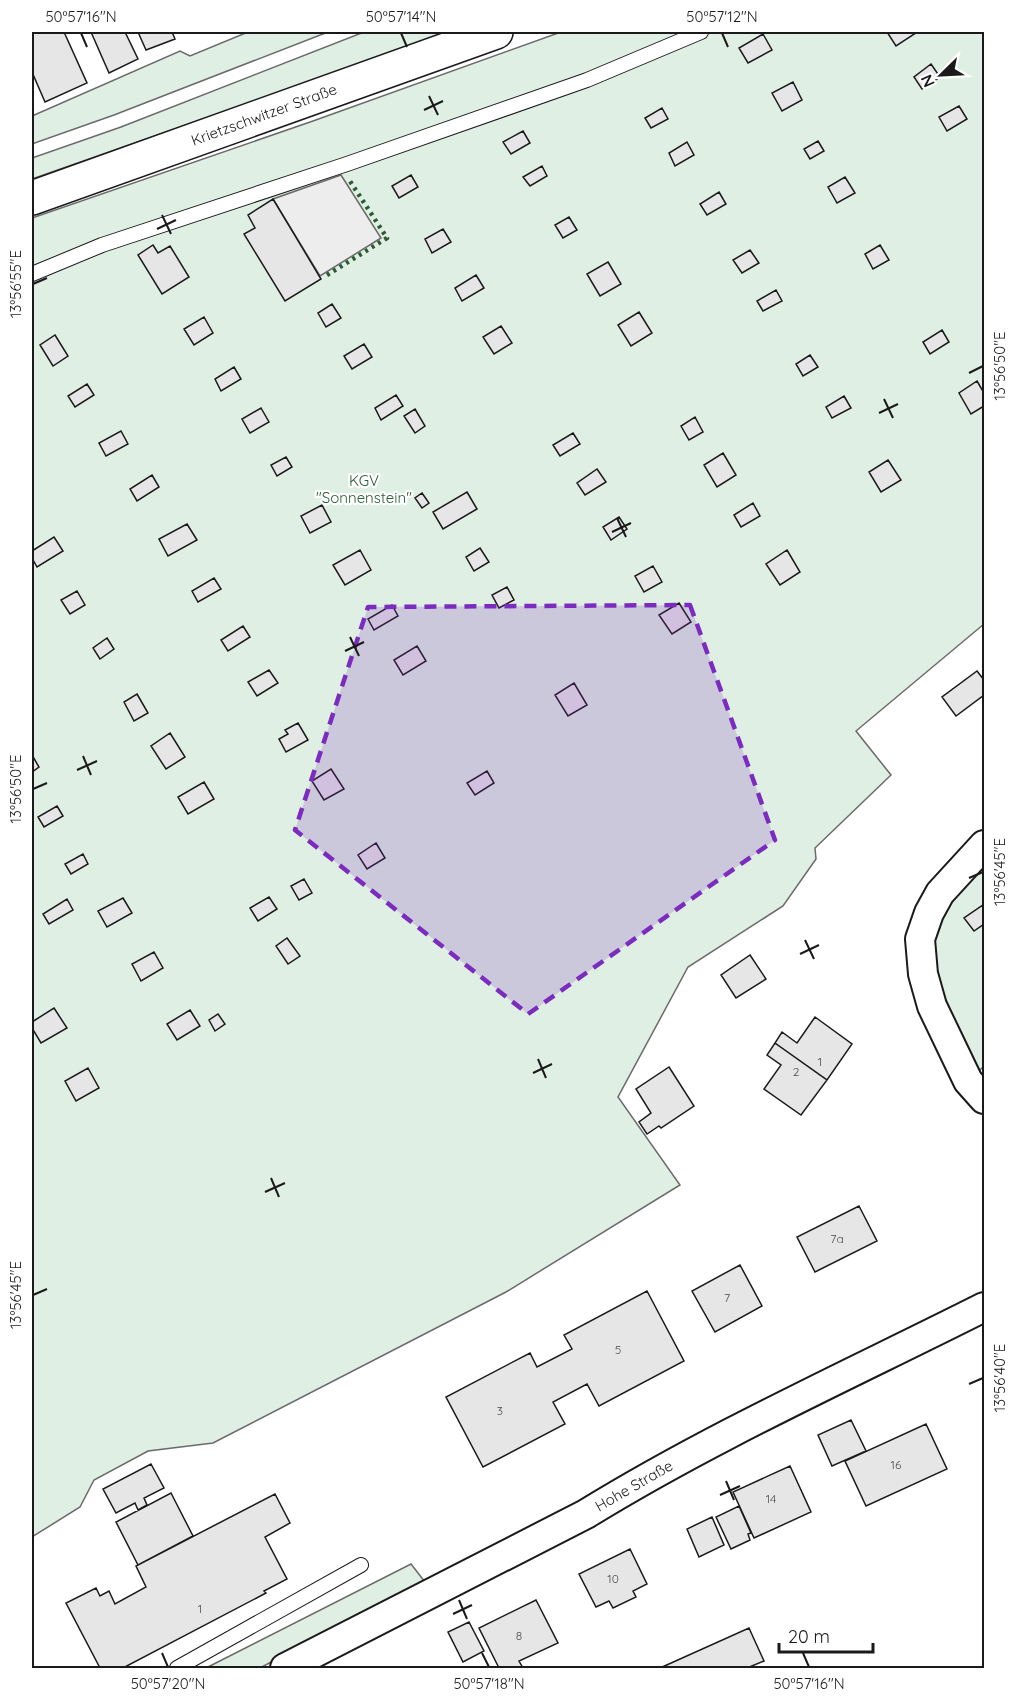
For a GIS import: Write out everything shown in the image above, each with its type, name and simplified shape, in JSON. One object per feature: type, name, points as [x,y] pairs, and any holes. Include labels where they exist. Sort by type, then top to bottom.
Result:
[{"type":"main road","name":"Krietzschwitzer Straße","points":[[32,198],[496,32]]},
{"type":"street","points":[[984,845],[940,893],[929,913],[920,939],[923,974],[932,1006],[968,1082],[984,1099]]},
{"type":"street","name":"Hohe Straße","points":[[285,1668],[586,1514],[630,1487],[728,1435],[984,1307]]},
{"type":"lane","points":[[32,274],[102,245],[347,164],[587,80],[700,32]]},
{"type":"lane","points":[[177,1668],[361,1565]]},
{"type":"highlighted area","points":[[690,605],[775,840],[528,1014],[295,830],[368,607]]},
{"type":"green space","points":[[248,32],[328,32],[114,115],[32,144],[32,116],[180,51],[190,56]]},
{"type":"green space","points":[[364,32],[452,32],[32,179],[32,158],[121,127]]},
{"type":"green space","name":"KGV \"Sonnenstein\"","points":[[561,32],[984,32],[984,624],[856,731],[891,775],[815,848],[816,859],[783,906],[688,967],[618,1097],[680,1185],[506,1292],[213,1443],[148,1451],[94,1480],[80,1507],[32,1537],[32,218]]},
{"type":"green space","points":[[984,858],[984,1066],[976,1074],[942,1003],[932,966],[933,944],[948,898]]},
{"type":"green space","points":[[411,1564],[425,1582],[260,1668],[206,1668]]},
{"type":"shaded area","points":[[341,175],[381,238],[320,276],[273,199]]},
{"type":"building","points":[[32,32],[64,32],[87,83],[45,102],[32,72]]},
{"type":"building","points":[[91,32],[125,32],[138,59],[109,73]]},
{"type":"building","points":[[138,32],[172,32],[175,39],[146,50]]},
{"type":"building","points":[[887,32],[915,32],[916,33],[896,46]]},
{"type":"building","points":[[763,34],[772,50],[748,63],[739,48]]},
{"type":"building","points":[[931,64],[940,77],[922,89],[914,77]]},
{"type":"building","points":[[793,82],[802,100],[782,111],[772,93]]},
{"type":"building","points":[[959,106],[967,119],[947,131],[939,117]]},
{"type":"building","points":[[662,108],[668,119],[651,128],[645,118]]},
{"type":"building","points":[[523,131],[530,143],[511,154],[503,142]]},
{"type":"building","points":[[818,141],[824,151],[810,159],[804,149]]},
{"type":"building","points":[[687,142],[694,155],[675,166],[669,153]]},
{"type":"building","points":[[542,166],[547,176],[530,186],[523,177]]},
{"type":"building","points":[[411,175],[418,187],[399,198],[392,186]]},
{"type":"building","points":[[845,177],[855,193],[837,203],[828,187]]},
{"type":"building","points":[[719,192],[726,204],[707,215],[700,204]]},
{"type":"building","points":[[273,199],[321,279],[285,301],[244,234],[255,228],[248,215]]},
{"type":"building","points":[[569,217],[577,230],[563,238],[555,225]]},
{"type":"building","points":[[443,229],[451,242],[432,253],[425,239]]},
{"type":"building","points":[[153,245],[158,253],[170,246],[189,277],[162,294],[138,255]]},
{"type":"building","points":[[880,245],[889,260],[873,269],[865,254]]},
{"type":"building","points":[[750,250],[759,263],[742,273],[733,260]]},
{"type":"building","points":[[608,262],[621,284],[600,296],[587,274]]},
{"type":"building","points":[[476,275],[484,288],[462,301],[455,288]]},
{"type":"building","points":[[776,290],[782,301],[763,311],[757,301]]},
{"type":"building","points":[[332,304],[341,318],[326,327],[318,313]]},
{"type":"building","points":[[639,312],[652,333],[631,346],[618,325]]},
{"type":"building","points":[[204,317],[213,333],[194,345],[184,329]]},
{"type":"building","points":[[501,326],[512,343],[494,354],[483,337]]},
{"type":"building","points":[[942,330],[949,342],[930,354],[923,342]]},
{"type":"building","points":[[55,335],[68,356],[53,366],[40,345]]},
{"type":"building","points":[[364,344],[372,357],[352,369],[344,356]]},
{"type":"building","points":[[810,355],[818,367],[803,376],[796,364]]},
{"type":"building","points":[[234,367],[241,379],[221,391],[215,379]]},
{"type":"building","points":[[977,381],[984,393],[984,406],[971,414],[959,393]]},
{"type":"building","points":[[87,384],[94,395],[75,407],[68,396]]},
{"type":"building","points":[[396,395],[403,406],[381,420],[375,408]]},
{"type":"building","points":[[844,396],[851,408],[832,418],[826,407]]},
{"type":"building","points":[[261,408],[269,422],[250,433],[242,419]]},
{"type":"building","points":[[415,409],[425,426],[415,433],[404,416]]},
{"type":"building","points":[[695,417],[703,432],[689,440],[681,426]]},
{"type":"building","points":[[121,431],[128,444],[106,456],[99,443]]},
{"type":"building","points":[[573,433],[580,444],[560,456],[553,445]]},
{"type":"building","points":[[723,453],[736,475],[717,487],[704,465]]},
{"type":"building","points":[[286,457],[292,467],[277,476],[271,465]]},
{"type":"building","points":[[888,460],[901,480],[881,492],[869,472]]},
{"type":"building","points":[[597,469],[606,482],[585,495],[577,483]]},
{"type":"building","points":[[152,475],[159,487],[137,501],[130,489]]},
{"type":"building","points":[[467,492],[477,509],[443,529],[433,512]]},
{"type":"building","points":[[422,493],[429,503],[422,508],[415,498]]},
{"type":"building","points":[[753,503],[760,516],[741,527],[734,515]]},
{"type":"building","points":[[322,505],[331,522],[310,533],[301,516]]},
{"type":"building","points":[[619,517],[627,529],[611,540],[603,527]]},
{"type":"building","points":[[187,524],[197,540],[168,556],[159,539]]},
{"type":"building","points":[[54,537],[63,551],[37,567],[32,558],[32,551]]},
{"type":"building","points":[[480,548],[489,562],[474,571],[466,557]]},
{"type":"building","points":[[360,550],[371,570],[345,585],[333,565]]},
{"type":"building","points":[[787,550],[800,572],[780,585],[766,564]]},
{"type":"building","points":[[653,566],[662,582],[644,592],[635,576]]},
{"type":"building","points":[[214,578],[221,589],[198,602],[192,591]]},
{"type":"building","points":[[507,587],[514,600],[499,608],[492,595]]},
{"type":"building","points":[[77,591],[85,605],[70,614],[61,600]]},
{"type":"building","points":[[679,603],[691,622],[672,634],[659,615]]},
{"type":"building","points":[[392,605],[398,616],[374,630],[368,619]]},
{"type":"building","points":[[243,626],[250,637],[228,651],[221,640]]},
{"type":"building","points":[[107,638],[114,649],[100,659],[93,648]]},
{"type":"building","points":[[417,646],[426,661],[403,675],[394,660]]},
{"type":"building","points":[[269,670],[278,683],[257,696],[248,682]]},
{"type":"building","points":[[977,671],[984,680],[984,695],[956,716],[942,697]]},
{"type":"building","points":[[574,683],[587,705],[568,716],[555,695]]},
{"type":"building","points":[[137,694],[148,713],[134,721],[124,702]]},
{"type":"building","points":[[298,723],[308,740],[286,752],[279,739],[288,734],[285,730]]},
{"type":"building","points":[[170,733],[185,757],[166,769],[151,746]]},
{"type":"building","points":[[32,755],[39,767],[32,772]]},
{"type":"building","points":[[331,769],[344,789],[324,800],[312,781]]},
{"type":"building","points":[[487,771],[494,783],[475,795],[467,783]]},
{"type":"building","points":[[204,782],[214,799],[188,814],[178,797]]},
{"type":"building","points":[[57,806],[63,816],[44,827],[38,817]]},
{"type":"building","points":[[376,843],[385,858],[367,869],[358,855]]},
{"type":"building","points":[[83,854],[88,864],[71,874],[65,864]]},
{"type":"building","points":[[304,879],[312,893],[299,900],[291,886]]},
{"type":"building","points":[[269,897],[277,909],[258,921],[250,908]]},
{"type":"building","points":[[123,898],[132,913],[107,927],[98,911]]},
{"type":"building","points":[[67,899],[73,910],[49,924],[43,914]]},
{"type":"building","points":[[983,905],[984,924],[974,931],[964,918]]},
{"type":"building","points":[[287,938],[300,956],[288,964],[276,946]]},
{"type":"building","points":[[154,952],[163,968],[141,981],[132,964]]},
{"type":"building","points":[[750,955],[766,979],[736,998],[721,975]]},
{"type":"building","points":[[54,1008],[67,1028],[41,1043],[32,1028],[32,1022]]},
{"type":"building","points":[[190,1010],[200,1026],[177,1040],[167,1024]]},
{"type":"building","points":[[218,1014],[225,1024],[215,1031],[209,1020]]},
{"type":"building","points":[[815,1017],[852,1044],[827,1080],[775,1043],[782,1032],[797,1043]]},
{"type":"building","points":[[775,1043],[827,1080],[801,1115],[764,1089],[781,1065],[767,1055]]},
{"type":"building","points":[[669,1067],[694,1106],[661,1128],[659,1126],[647,1134],[639,1122],[651,1113],[636,1089]]},
{"type":"building","points":[[88,1068],[99,1088],[76,1101],[65,1081]]},
{"type":"building","points":[[859,1206],[877,1241],[815,1272],[797,1237]]},
{"type":"building","points":[[740,1265],[762,1306],[715,1332],[692,1291]]},
{"type":"building","points":[[647,1291],[684,1361],[599,1406],[587,1384],[553,1402],[565,1424],[483,1467],[446,1397],[530,1353],[537,1367],[572,1349],[564,1335]]},
{"type":"building","points":[[851,1420],[866,1451],[832,1466],[818,1435]]},
{"type":"building","points":[[926,1424],[947,1469],[866,1506],[845,1461]]},
{"type":"building","points":[[151,1464],[164,1488],[144,1498],[147,1505],[138,1510],[135,1503],[116,1513],[103,1489]]},
{"type":"building","points":[[790,1466],[811,1512],[754,1538],[733,1492]]},
{"type":"building","points":[[171,1493],[193,1536],[138,1565],[116,1522]]},
{"type":"building","points":[[275,1494],[290,1523],[265,1537],[287,1579],[264,1591],[266,1593],[123,1668],[100,1668],[66,1603],[96,1588],[100,1596],[109,1591],[115,1604],[146,1587],[136,1566]]},
{"type":"building","points":[[739,1506],[751,1533],[748,1534],[750,1540],[731,1549],[716,1517]]},
{"type":"building","points":[[712,1517],[724,1545],[699,1557],[687,1529]]},
{"type":"building","points":[[630,1549],[647,1584],[633,1591],[636,1597],[613,1608],[609,1601],[596,1607],[579,1574]]},
{"type":"building","points":[[536,1600],[558,1643],[519,1661],[523,1668],[499,1668],[479,1628]]},
{"type":"building","points":[[469,1622],[484,1651],[463,1662],[448,1632]]},
{"type":"building","points":[[749,1628],[764,1661],[747,1668],[660,1668]]},
{"type":"hedge","points":[[327,275],[387,238],[348,178]]}]
